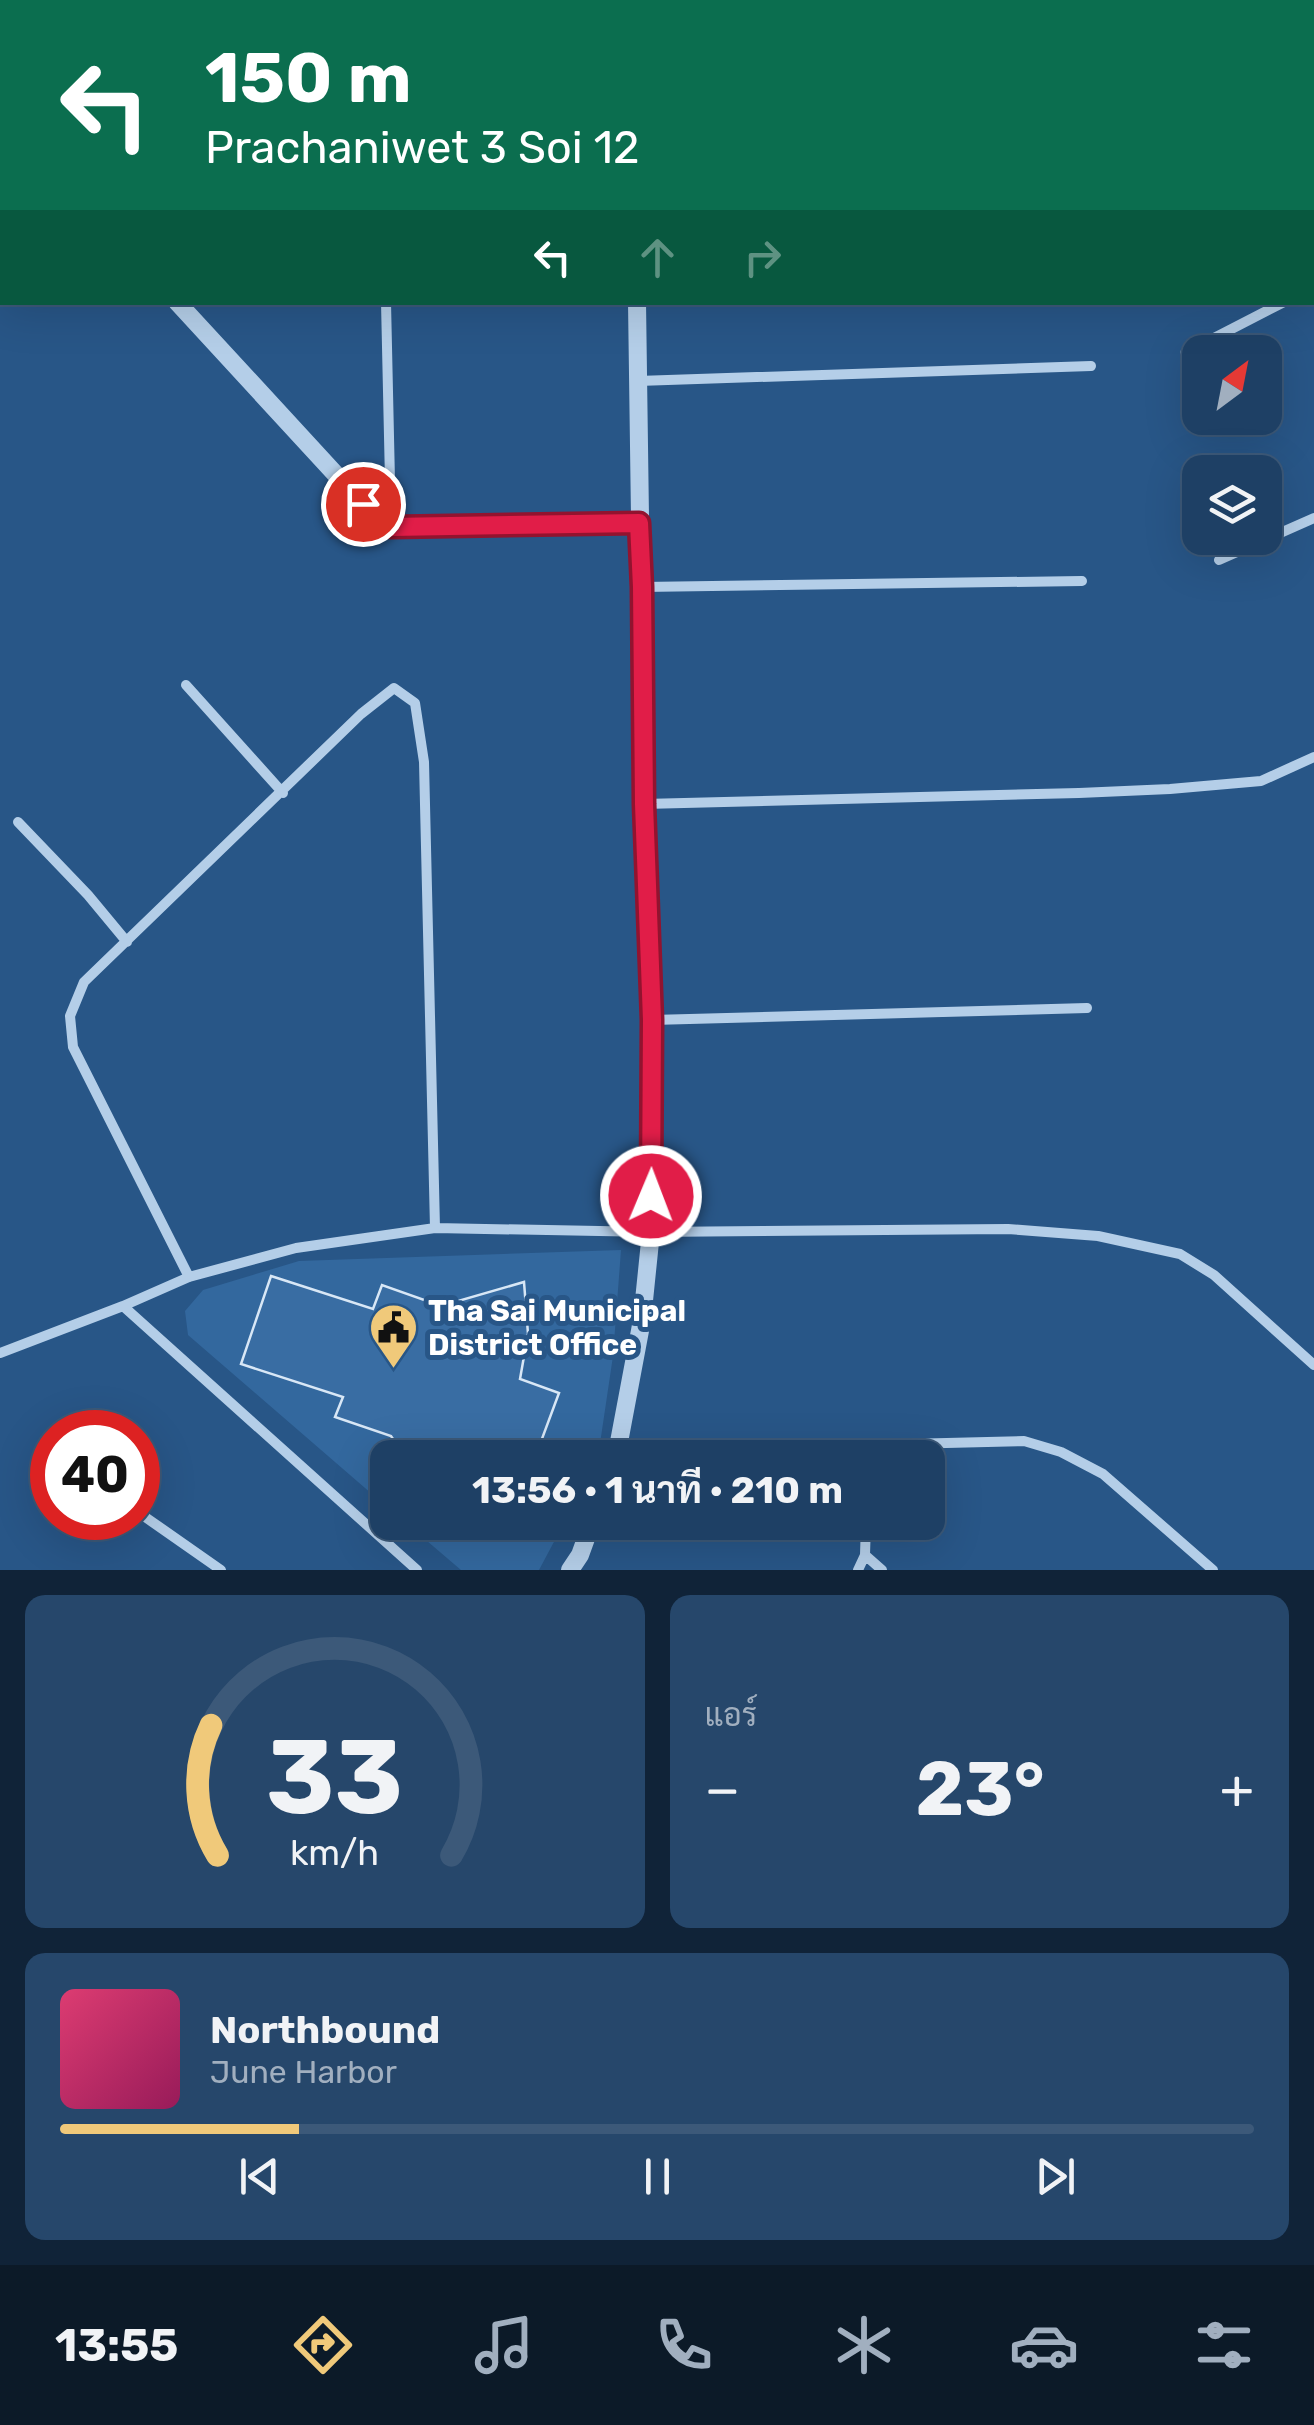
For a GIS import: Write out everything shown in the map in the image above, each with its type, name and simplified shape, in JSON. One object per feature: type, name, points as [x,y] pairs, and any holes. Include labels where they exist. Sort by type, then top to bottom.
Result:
[{"type":"street","points":[[181,305],[363,504],[391,527],[639,523]]},
{"type":"street","points":[[386,305],[391,527]]},
{"type":"street","points":[[621,1440],[642,1320],[650,1232],[652,1020],[644,804],[636,305]]},
{"type":"street","points":[[1220,335],[1278,305]]},
{"type":"street","points":[[638,381],[1091,366]]},
{"type":"street","points":[[1219,560],[1314,518]]},
{"type":"street","points":[[642,587],[1082,581]]},
{"type":"street","points":[[186,684],[283,793]]},
{"type":"street","points":[[189,1277],[73,1047],[70,1016],[84,982],[362,714],[394,688],[415,703],[424,762],[435,1228]]},
{"type":"street","points":[[644,804],[1170,788],[1261,781],[1314,757]]},
{"type":"street","points":[[18,822],[127,942]]},
{"type":"street","points":[[652,1020],[1087,1008]]},
{"type":"street","points":[[0,1353],[189,1277],[296,1248],[435,1228],[650,1232],[1008,1230],[1098,1236],[1180,1254],[1214,1275],[1314,1365]]},
{"type":"street","points":[[122,1306],[416,1570]]},
{"type":"street","points":[[945,1446],[1024,1441],[1060,1452],[1102,1474],[1213,1570]]},
{"type":"street","points":[[160,1527],[221,1570]]},
{"type":"street","points":[[570,1570],[585,1540]]},
{"type":"street","points":[[858,1570],[865,1555],[865,1540]]},
{"type":"street","points":[[865,1555],[882,1570]]},
{"type":"shaded area","points":[[621,1250],[613,1356],[601,1440],[370,1440],[370,1492],[188,1335],[185,1311],[203,1290],[299,1261]]},
{"type":"shaded area","points":[[426,1540],[555,1540],[539,1570],[461,1570]]},
{"type":"building","name":"Tha Sai Municipal District Office","points":[[271,1276],[373,1309],[382,1285],[441,1306],[524,1282],[528,1334],[520,1379],[559,1393],[542,1440],[394,1440],[335,1417],[343,1397],[241,1364]]},
{"type":"place","name":"Tha Sai Municipal District Office","points":[[393,1370]]},
{"type":"route","points":[[363,504],[391,527],[639,523],[652,1020],[651,1196]]}]
